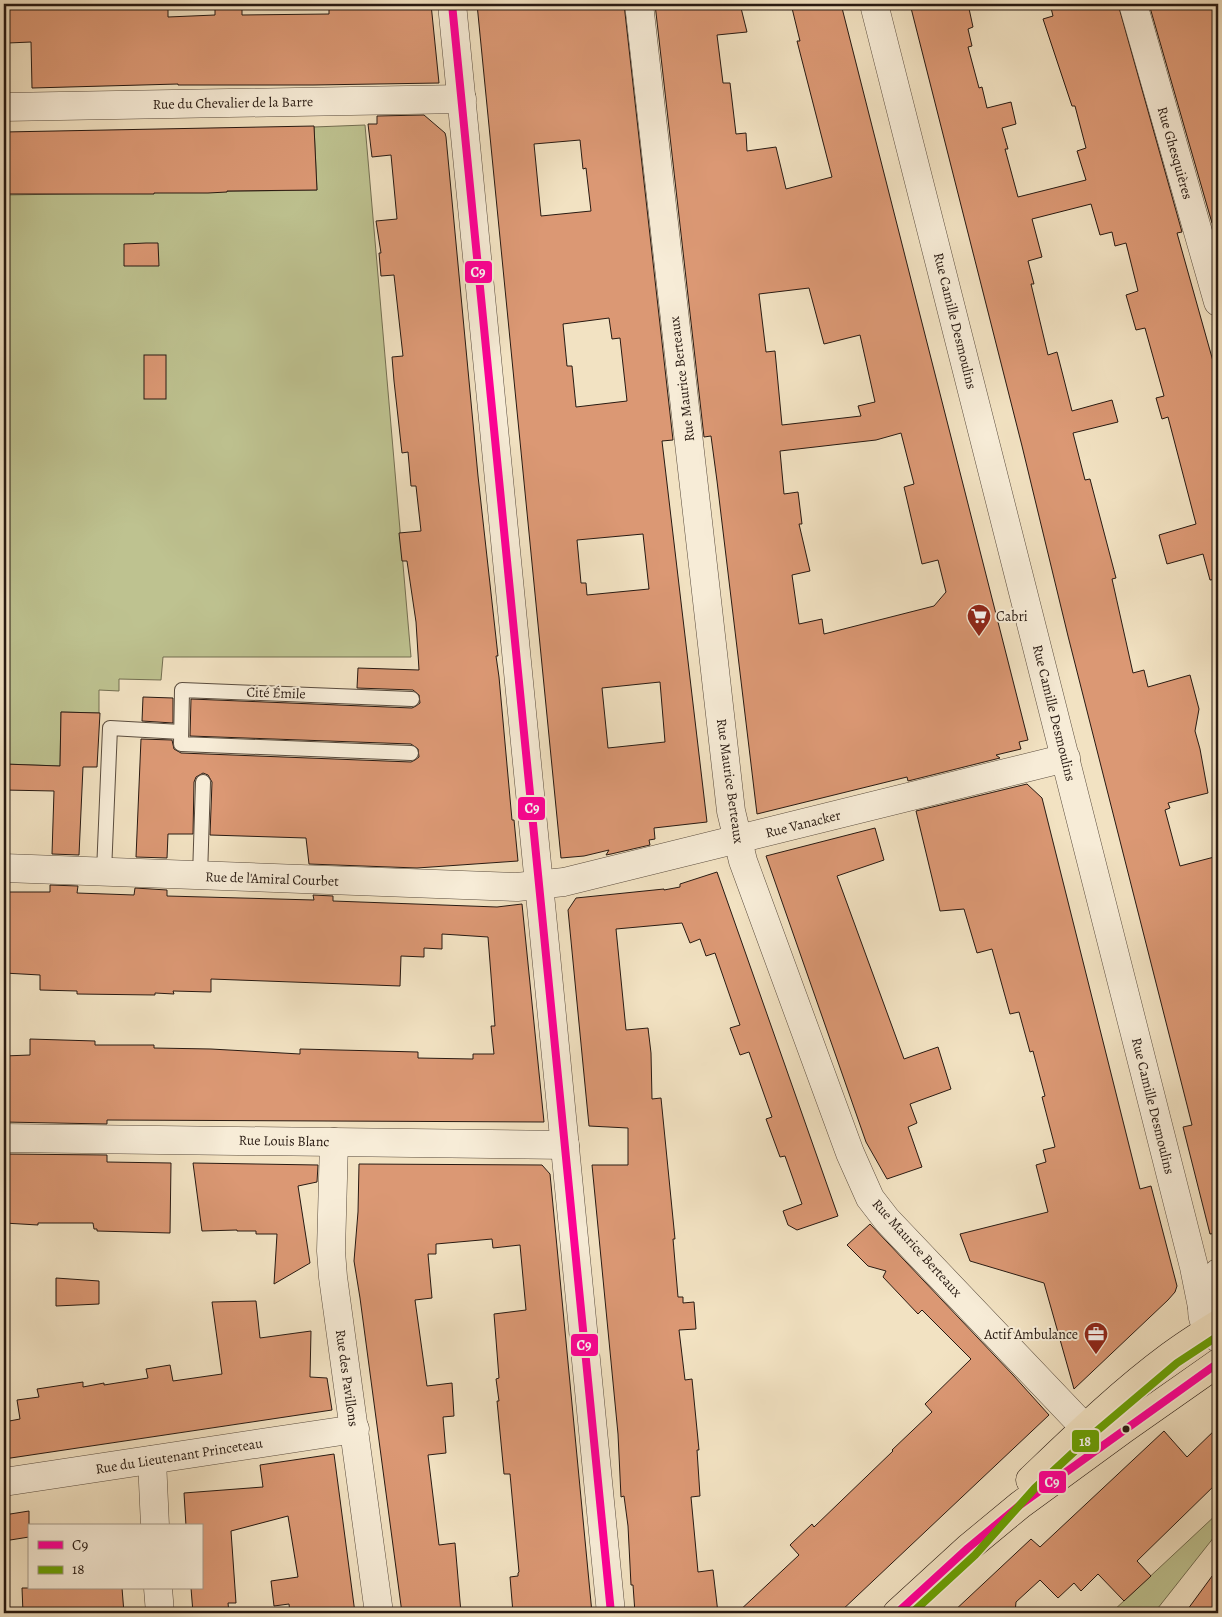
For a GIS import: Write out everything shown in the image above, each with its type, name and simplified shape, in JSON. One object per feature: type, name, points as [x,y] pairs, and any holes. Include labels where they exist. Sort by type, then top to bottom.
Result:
[{"type":"main road","points":[[897,1613],[968,1548],[1020,1505],[1090,1440],[1159,1365],[1212,1325]]},
{"type":"main road","points":[[1090,1440],[1124,1429],[1218,1363]]},
{"type":"street","points":[[452,4],[611,1613]]},
{"type":"street","name":"Rue Maurice Berteaux","points":[[639,4],[731,811],[746,870],[850,1153],[870,1198],[887,1220],[1090,1440]]},
{"type":"street","name":"Rue Camille Desmoulins","points":[[874,4],[1194,1267],[1212,1325]]},
{"type":"street","name":"Rue Ghesquières","points":[[1133,4],[1218,302]]},
{"type":"street","name":"Rue du Chevalier de la Barre","points":[[4,108],[462,99]]},
{"type":"street","name":"Rue Vanacker","points":[[540,886],[564,882],[737,840],[1066,758]]},
{"type":"street","name":"Rue de l'Amiral Courbet","points":[[4,868],[517,887],[540,886]]},
{"type":"street","name":"Rue Louis Blanc","points":[[4,1138],[565,1145]]},
{"type":"street","name":"Rue des Pavillons","points":[[334,1142],[331,1251],[333,1278],[379,1613]]},
{"type":"street","points":[[1212,1325],[1204,1294],[1218,1273]]},
{"type":"street","name":"Rue du Lieutenant Princeteau","points":[[4,1482],[355,1429]]},
{"type":"street","points":[[152,1460],[155,1524]]},
{"type":"street","points":[[158,1590],[160,1613]]},
{"type":"lane","name":"Cité Émile","points":[[181,732],[182,690],[412,699]]},
{"type":"lane","points":[[104,872],[110,728],[181,732],[181,744],[410,753]]},
{"type":"lane","points":[[200,876],[203,782]]},
{"type":"green space","points":[[365,125],[411,657],[163,657],[161,680],[119,679],[119,691],[99,690],[99,713],[61,712],[60,766],[4,764],[4,195],[317,190],[314,127]]},
{"type":"green space","points":[[1218,1513],[1218,1532],[1154,1613],[1111,1613]]},
{"type":"building","points":[[7,4],[168,4],[168,17],[215,15],[215,4],[242,4],[242,15],[329,14],[329,4],[431,4],[439,83],[313,85],[178,84],[32,88],[31,42],[8,43]]},
{"type":"building","points":[[477,4],[624,4],[673,440],[662,441],[707,822],[654,828],[655,839],[649,840],[650,845],[606,855],[609,850],[584,856],[561,858]],"holes":[[[580,140],[583,169],[586,168],[591,211],[541,216],[534,144]],[[609,318],[612,339],[620,338],[627,401],[576,407],[572,366],[567,366],[563,324]],[[643,534],[649,589],[587,595],[586,583],[581,583],[577,540]],[[660,682],[665,742],[608,748],[602,688]]]},
{"type":"building","points":[[655,4],[740,4],[747,32],[717,35],[723,83],[730,83],[736,134],[746,133],[747,151],[776,147],[786,189],[832,177],[797,41],[800,41],[791,4],[841,4],[1028,740],[1019,742],[1021,749],[996,755],[1000,758],[908,781],[907,777],[757,814],[711,436],[704,437]],"holes":[[[809,288],[824,344],[860,335],[875,402],[858,406],[861,416],[782,425],[775,351],[766,352],[759,294]],[[901,433],[914,484],[904,487],[922,564],[938,560],[946,592],[934,606],[824,634],[822,619],[799,624],[792,575],[810,571],[799,524],[802,524],[798,492],[784,494],[780,451],[876,440]]]},
{"type":"building","points":[[910,4],[968,4],[973,27],[968,29],[972,46],[968,47],[979,88],[982,87],[987,108],[1011,102],[1016,124],[1002,128],[1008,149],[1005,149],[1018,197],[1086,180],[1077,151],[1086,148],[1075,106],[1072,106],[1043,19],[1053,16],[1050,4],[1118,4],[1182,232],[1177,233],[1218,379],[1218,579],[1210,580],[1203,554],[1167,564],[1159,535],[1196,524],[1168,417],[1162,419],[1156,398],[1164,396],[1145,328],[1136,330],[1126,295],[1138,291],[1126,243],[1115,246],[1112,232],[1100,235],[1091,204],[1032,219],[1042,257],[1028,261],[1034,284],[1031,284],[1048,355],[1057,352],[1072,411],[1112,400],[1118,422],[1073,433],[1085,480],[1090,479],[1116,578],[1112,579],[1133,673],[1144,670],[1148,687],[1190,675],[1199,709],[1195,731],[1208,793],[1168,803],[1170,808],[1165,810],[1180,866],[1218,856],[1218,1233],[1210,1234],[1183,1127],[1192,1125]]},
{"type":"building","points":[[1149,4],[1218,4],[1218,221],[1212,223]]},
{"type":"building","points":[[424,115],[445,133],[446,137],[478,476],[498,656],[496,656],[512,820],[514,820],[518,861],[417,868],[309,864],[306,838],[210,835],[212,782],[208,775],[203,773],[196,777],[194,782],[193,834],[168,834],[167,858],[136,857],[141,739],[172,740],[174,749],[181,753],[411,762],[419,757],[418,749],[411,744],[190,736],[191,699],[412,708],[420,703],[419,695],[413,690],[357,688],[358,668],[419,670],[416,622],[407,561],[402,561],[399,533],[421,531],[416,486],[411,486],[408,452],[402,453],[394,381],[392,357],[403,356],[394,275],[381,276],[379,253],[381,253],[376,221],[397,219],[391,155],[372,157],[368,124],[377,124],[377,116]]},
{"type":"building","points":[[314,126],[317,190],[154,194],[4,194],[4,132]]},
{"type":"building","points":[[158,243],[159,266],[124,266],[124,244]]},
{"type":"building","points":[[144,355],[166,355],[166,399],[144,399]]},
{"type":"building","points":[[143,697],[173,698],[173,723],[142,721]]},
{"type":"building","points":[[61,712],[100,713],[97,767],[83,767],[79,855],[52,854],[54,791],[4,790],[4,764],[60,766]]},
{"type":"building","points":[[1027,784],[1042,798],[1140,1189],[1151,1186],[1177,1286],[1175,1292],[1168,1300],[1074,1389],[1044,1283],[970,1261],[960,1234],[1048,1212],[1036,1165],[1046,1162],[1043,1150],[1055,1147],[1042,1097],[1045,1096],[1033,1051],[1030,1052],[1019,1012],[1010,1014],[992,949],[977,953],[964,909],[940,911],[916,811]]},
{"type":"building","points":[[875,828],[884,860],[837,876],[904,1059],[938,1047],[951,1089],[910,1104],[917,1123],[908,1127],[922,1167],[887,1179],[866,1142],[766,856]]},
{"type":"building","points":[[717,872],[838,1216],[797,1230],[788,1225],[783,1211],[802,1204],[785,1156],[780,1157],[766,1119],[772,1117],[749,1052],[740,1055],[730,1028],[740,1025],[715,953],[706,956],[700,939],[690,943],[682,923],[616,929],[626,1030],[648,1028],[651,1053],[652,1099],[661,1098],[675,1239],[673,1239],[678,1297],[683,1297],[683,1303],[694,1302],[696,1329],[679,1330],[685,1380],[692,1379],[699,1450],[697,1450],[700,1496],[691,1497],[698,1572],[713,1570],[718,1613],[635,1613],[633,1585],[631,1585],[628,1526],[624,1496],[621,1497],[618,1434],[592,1165],[628,1165],[628,1128],[589,1126],[568,910],[576,898],[664,890],[680,887],[680,884]]},
{"type":"building","points":[[50,885],[78,886],[77,893],[134,895],[135,888],[167,890],[167,896],[314,900],[313,895],[333,896],[333,901],[497,907],[522,904],[544,1122],[107,1120],[107,1124],[4,1122],[4,1056],[30,1055],[30,1039],[95,1041],[95,1045],[154,1045],[154,1048],[300,1054],[300,1049],[418,1052],[418,1058],[473,1059],[473,1054],[494,1054],[491,1026],[495,1026],[488,937],[442,934],[442,949],[424,948],[424,957],[401,956],[400,986],[211,979],[211,992],[173,991],[174,994],[155,993],[155,995],[77,994],[77,991],[40,990],[40,975],[4,973],[4,892],[50,892]]},
{"type":"building","points":[[4,1154],[107,1155],[107,1162],[171,1163],[170,1233],[97,1231],[97,1229],[94,1229],[93,1223],[38,1223],[38,1225],[4,1223]]},
{"type":"building","points":[[193,1163],[318,1165],[317,1182],[298,1186],[310,1263],[274,1284],[277,1234],[256,1234],[256,1231],[237,1230],[202,1231]]},
{"type":"building","points":[[359,1164],[542,1165],[550,1174],[592,1613],[513,1613],[510,1577],[518,1576],[519,1572],[510,1474],[504,1474],[497,1401],[499,1401],[496,1379],[499,1378],[494,1314],[526,1310],[520,1245],[493,1248],[492,1239],[436,1244],[436,1254],[428,1254],[432,1298],[415,1300],[427,1386],[452,1383],[454,1416],[443,1417],[446,1453],[428,1455],[439,1545],[455,1543],[461,1613],[402,1613],[354,1261]]},
{"type":"building","points":[[870,1224],[1049,1415],[839,1613],[737,1613],[799,1555],[790,1545],[812,1524],[814,1527],[932,1412],[925,1404],[971,1359],[922,1310],[918,1314],[883,1277],[886,1271],[868,1266],[847,1245]]},
{"type":"building","points":[[56,1278],[99,1281],[99,1304],[56,1306]]},
{"type":"building","points":[[256,1301],[260,1338],[311,1331],[310,1377],[327,1378],[332,1410],[4,1459],[4,1422],[20,1419],[17,1400],[39,1397],[37,1389],[83,1382],[83,1387],[104,1383],[104,1385],[148,1378],[146,1369],[170,1365],[173,1381],[222,1374],[212,1302]]},
{"type":"building","points":[[1218,1427],[1218,1482],[1137,1561],[1151,1576],[1124,1601],[1098,1574],[1081,1591],[1074,1583],[1058,1598],[1040,1580],[1016,1602],[1015,1613],[952,1613],[1031,1539],[1040,1547],[1164,1431],[1187,1457]]},
{"type":"building","points":[[334,1454],[355,1613],[290,1613],[289,1604],[274,1606],[271,1581],[298,1577],[288,1516],[231,1531],[236,1603],[228,1603],[229,1613],[193,1613],[191,1590],[202,1590],[202,1524],[186,1524],[184,1493],[263,1487],[260,1465]]},
{"type":"building","points":[[29,1511],[28,1537],[4,1541],[4,1515]]},
{"type":"building","points":[[1218,1568],[1218,1613],[1185,1613]]},
{"type":"building","points":[[22,1588],[28,1588],[28,1590],[122,1590],[124,1613],[23,1613]]},
{"type":"transit line","name":"C9","points":[[452,4],[611,1613]]},
{"type":"transit line","name":"18","points":[[912,1613],[975,1555],[1035,1488],[1092,1435],[1177,1363],[1218,1336]]},
{"type":"transit line","name":"C9","points":[[897,1613],[968,1548],[1020,1505],[1218,1363]]},
{"type":"place","name":"Cabri","points":[[979,637]]},
{"type":"place","name":"Actif Ambulance","points":[[1096,1355]]}]
